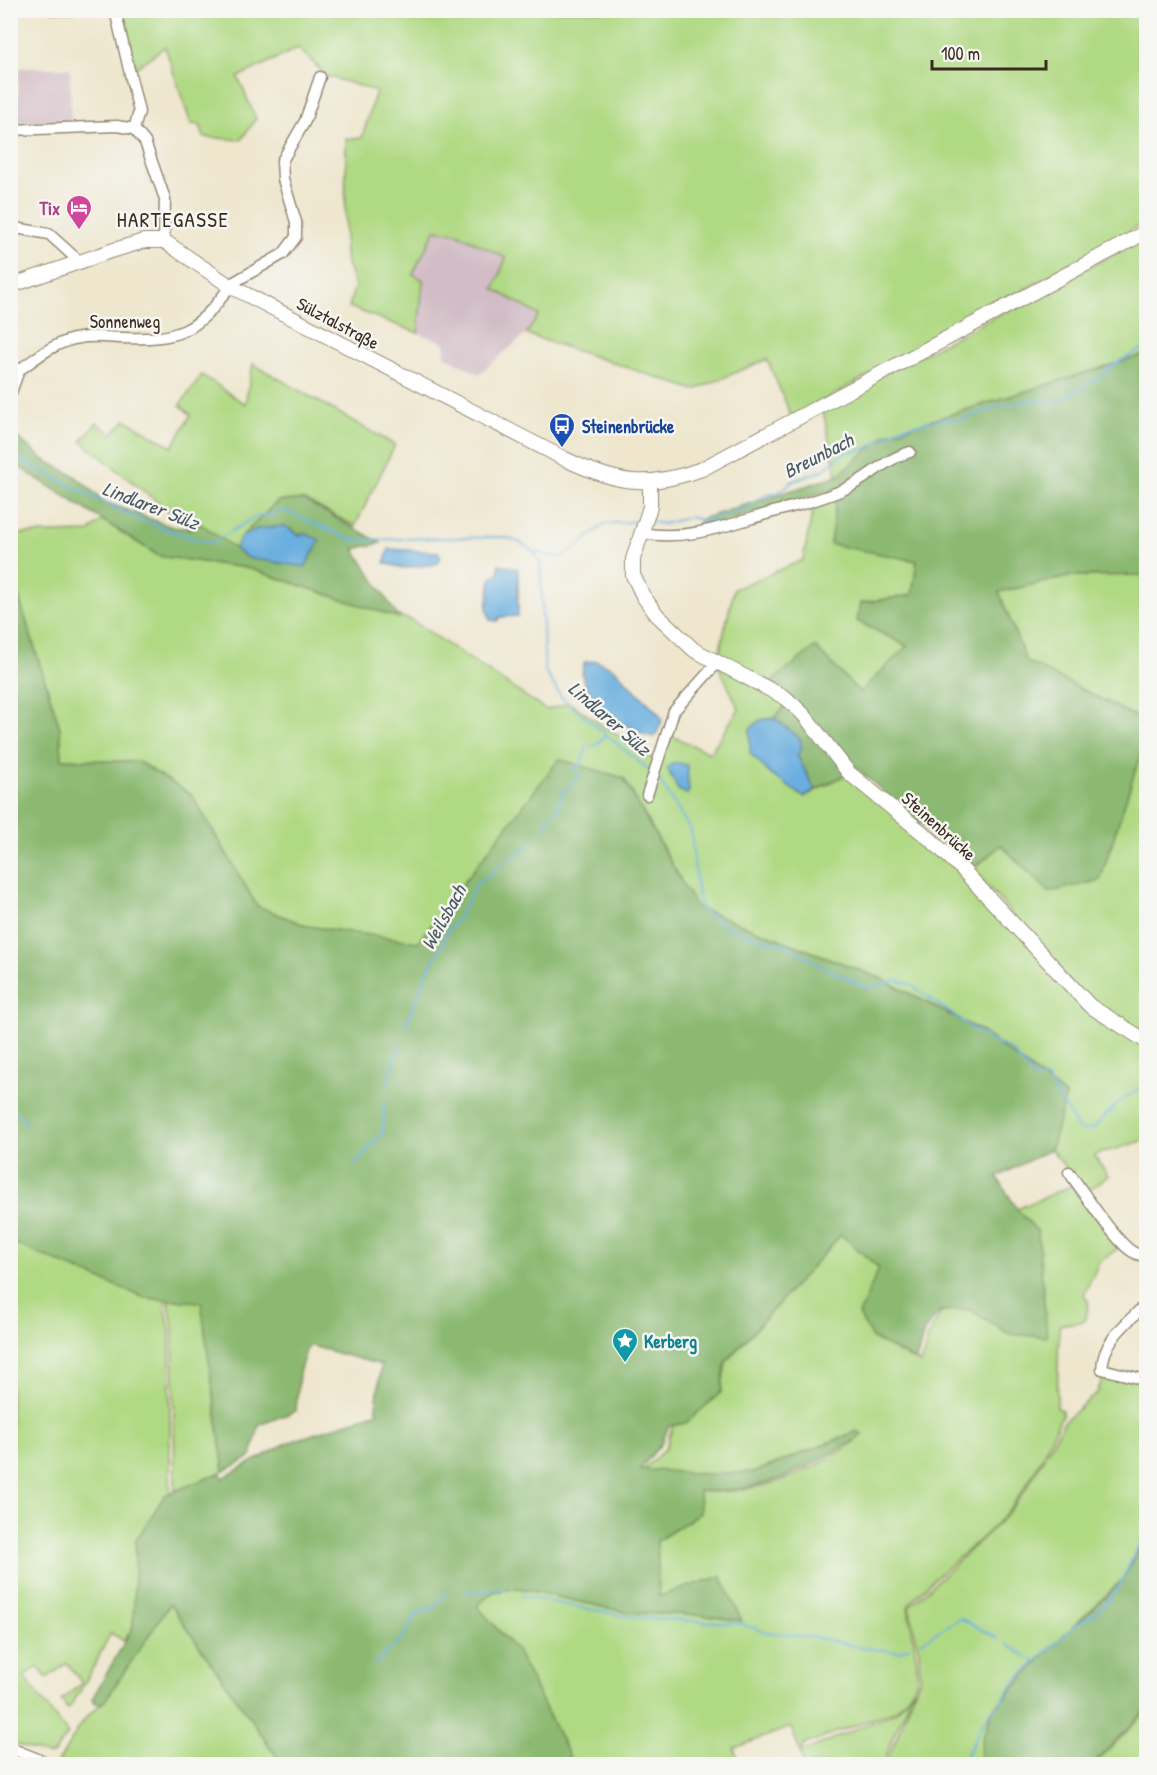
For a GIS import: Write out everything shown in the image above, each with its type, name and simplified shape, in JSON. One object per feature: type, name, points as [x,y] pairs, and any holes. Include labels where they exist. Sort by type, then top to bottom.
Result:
[{"type":"main road","points":[[650,483],[677,479],[702,469],[1146,232]]},
{"type":"main road","points":[[10,286],[144,241],[164,241]]},
{"type":"main road","name":"Sülztalstraße","points":[[164,241],[229,286],[411,382],[596,474],[622,481],[650,483]]},
{"type":"main road","name":"Steinenbrücke","points":[[650,483],[645,525],[633,567],[633,575],[643,596],[674,633],[694,650],[786,698],[804,715],[849,773],[930,839],[1090,1006],[1128,1032],[1146,1041]]},
{"type":"street","points":[[53,10],[81,10]]},
{"type":"street","points":[[115,10],[139,112],[134,129]]},
{"type":"street","points":[[229,286],[283,254],[296,237],[296,222],[282,179],[282,161],[306,121],[320,77]]},
{"type":"street","points":[[10,130],[117,126],[134,129],[146,142],[165,199],[164,241]]},
{"type":"street","points":[[10,227],[49,234],[81,263]]},
{"type":"street","name":"Sonnenweg","points":[[15,366],[50,348],[80,338],[162,339],[182,333],[210,314],[229,286]]},
{"type":"street","points":[[10,395],[15,366]]},
{"type":"street","points":[[645,525],[659,536],[704,533],[822,500],[859,482],[874,469],[896,456],[910,452]]},
{"type":"street","points":[[647,795],[674,711],[717,663]]},
{"type":"street","points":[[1069,1172],[1092,1206],[1125,1245],[1132,1252],[1146,1257]]},
{"type":"street","points":[[1146,1304],[1110,1340],[1104,1352],[1102,1369],[1146,1380]]},
{"type":"street","points":[[10,1748],[50,1764]]},
{"type":"shaded area","points":[[18,68],[70,68],[71,122],[18,122]]},
{"type":"shaded area","points":[[435,230],[457,233],[506,258],[494,289],[539,315],[526,334],[479,374],[445,356],[445,343],[418,333],[423,280],[413,274]]},
{"type":"green space","points":[[115,11],[1146,11],[1146,222],[792,418],[767,359],[695,390],[526,334],[539,315],[494,289],[506,258],[457,233],[435,230],[413,274],[423,280],[418,333],[349,307],[355,285],[345,258],[346,139],[362,138],[376,91],[327,76],[298,48],[238,77],[256,119],[241,140],[204,137],[200,125],[191,124],[165,47],[131,71]]},
{"type":"green space","points":[[1146,237],[1146,354],[887,434],[837,476],[822,407]]},
{"type":"green space","points":[[1146,354],[1146,575],[1072,576],[999,592],[1026,661],[1146,722],[1146,737],[1100,880],[1049,892],[1001,845],[973,869],[854,766],[849,773],[815,790],[797,755],[800,739],[774,718],[792,698],[771,682],[815,647],[860,692],[907,646],[857,621],[861,603],[912,595],[917,561],[830,544],[838,488],[696,530],[701,519],[837,476],[887,434]]},
{"type":"green space","points":[[253,364],[395,445],[355,526],[305,500],[278,501],[241,537],[235,549],[201,524],[190,528],[81,441],[97,423],[112,434],[126,420],[172,447],[191,415],[180,405],[202,375],[245,404]]},
{"type":"green space","points":[[10,431],[44,460],[75,476],[105,502],[172,527],[191,529],[201,524],[248,558],[298,535],[292,529],[257,529],[241,537],[278,501],[304,500],[381,543],[354,549],[399,618],[247,568],[159,556],[11,462]]},
{"type":"green space","points":[[838,488],[830,544],[917,561],[912,595],[861,603],[908,646],[860,693],[815,648],[771,682],[792,698],[774,718],[760,720],[804,797],[849,773],[930,839],[1081,995],[973,869],[1001,845],[1049,892],[1100,880],[1146,737],[1146,1022],[1141,1038],[1146,1041],[1146,1140],[1094,1155],[1108,1176],[1085,1193],[1051,1149],[1066,1096],[981,1031],[880,978],[696,907],[624,778],[560,760],[418,942],[307,926],[257,906],[211,827],[139,762],[62,759],[60,728],[11,573],[10,511],[12,534],[89,532],[102,520],[159,556],[247,568],[411,620],[546,710],[570,703],[656,761],[667,734],[710,753],[739,709],[717,663],[734,589],[803,560],[815,498]]},
{"type":"green space","points":[[11,573],[60,728],[62,759],[139,762],[192,795],[257,906],[307,926],[418,942],[559,759],[623,778],[696,907],[880,978],[981,1031],[1066,1096],[1051,1149],[997,1177],[1017,1209],[1038,1232],[1047,1337],[1009,1334],[969,1309],[940,1311],[924,1331],[916,1361],[872,1338],[859,1315],[879,1268],[841,1235],[726,1361],[721,1392],[686,1423],[669,1426],[661,1444],[640,1469],[707,1474],[755,1472],[858,1431],[862,1435],[824,1458],[785,1476],[743,1488],[699,1491],[700,1513],[657,1541],[659,1596],[721,1576],[742,1621],[700,1615],[630,1613],[518,1588],[493,1592],[477,1606],[517,1651],[573,1764],[282,1764],[170,1604],[104,1702],[97,1704],[92,1699],[133,1627],[136,1540],[165,1495],[220,1473],[223,1478],[287,1443],[378,1412],[376,1408],[381,1365],[308,1345],[299,1372],[296,1411],[259,1425],[251,1457],[224,1471],[201,1302],[145,1298],[11,1242]]},
{"type":"green space","points":[[1146,575],[1146,722],[1026,661],[999,592],[1072,576]]},
{"type":"green space","points":[[1075,1184],[1122,1245],[1099,1263],[1084,1294],[1089,1303],[1085,1321],[1059,1325],[1057,1408],[1062,1410],[1062,1415],[1030,1479],[1014,1503],[994,1526],[919,1593],[908,1606],[916,1660],[916,1680],[912,1690],[896,1710],[805,1744],[800,1752],[791,1727],[734,1748],[740,1764],[573,1764],[517,1651],[476,1606],[493,1592],[518,1588],[630,1613],[700,1615],[742,1621],[659,1596],[657,1541],[700,1513],[699,1491],[741,1490],[785,1479],[827,1460],[862,1435],[857,1431],[755,1472],[707,1474],[643,1470],[665,1449],[673,1425],[687,1422],[721,1392],[726,1362],[841,1234],[879,1268],[859,1315],[872,1338],[921,1364],[929,1334],[942,1311],[969,1309],[1009,1334],[1038,1232],[1017,1209]]},
{"type":"green space","points":[[11,1242],[145,1298],[164,1299],[170,1331],[170,1493],[165,1495],[136,1540],[133,1627],[124,1641],[111,1633],[86,1681],[68,1709],[61,1700],[82,1683],[67,1663],[47,1678],[38,1667],[24,1677],[68,1734],[54,1753],[48,1755],[11,1743]]},
{"type":"green space","points":[[168,1299],[202,1302],[224,1471],[175,1491],[173,1327]]},
{"type":"green space","points":[[1113,1375],[1146,1383],[1146,1540],[1144,1539],[1122,1580],[1050,1648],[992,1710],[983,1737],[978,1764],[886,1764],[920,1678],[919,1652],[909,1607],[1005,1517],[1026,1489],[1065,1420],[1097,1393],[1103,1377]]},
{"type":"green space","points":[[1144,1539],[1146,1540],[1146,1710],[1093,1764],[978,1764],[983,1737],[993,1710],[1049,1650],[1123,1580]]},
{"type":"green space","points":[[170,1603],[282,1764],[57,1764],[78,1729],[88,1715],[104,1702]]},
{"type":"green space","points":[[915,1689],[893,1736],[884,1764],[803,1764],[800,1753],[896,1712]]},
{"type":"green space","points":[[1146,1712],[1146,1764],[1095,1764]]},
{"type":"water","points":[[285,526],[298,535],[306,534],[320,540],[305,567],[248,558],[235,549],[241,537],[257,529]]},
{"type":"water","points":[[389,549],[438,552],[441,557],[437,564],[403,568],[384,563]]},
{"type":"water","points":[[499,564],[518,569],[518,616],[500,617],[497,621],[490,620],[487,609],[491,578],[499,573]]},
{"type":"water","points":[[596,661],[613,668],[659,714],[662,721],[655,737],[644,734],[618,720],[594,698],[586,686],[582,673],[585,662]]},
{"type":"water","points":[[774,718],[800,739],[802,749],[797,755],[815,790],[804,797],[770,774],[750,753],[750,729],[760,720]]},
{"type":"water","points":[[675,762],[687,765],[689,791],[687,794],[678,790],[667,768]]},
{"type":"waterway","name":"Breunbach","points":[[652,522],[663,524],[690,517],[705,521],[745,508],[766,495],[778,493],[793,481],[822,471],[844,453],[865,449],[900,427],[945,419],[962,420],[999,406],[1034,400],[1060,401],[1105,374],[1111,366],[1146,347]]},
{"type":"waterway","name":"Lindlarer Sülz","points":[[10,453],[134,517],[185,536],[212,543],[255,517],[286,511],[352,540],[504,537],[519,542],[533,551],[540,561],[545,671],[561,697],[650,771]]},
{"type":"waterway","name":"Breunbach","points":[[535,552],[554,557],[564,556],[605,524],[640,521]]},
{"type":"waterway","points":[[10,714],[16,743],[10,753]]},
{"type":"waterway","name":"Weilsbach","points":[[543,829],[549,817],[557,811],[561,795],[580,774],[575,771],[575,766],[580,765],[587,747],[597,745],[606,734]]},
{"type":"waterway","name":"Lindlarer Sülz","points":[[657,776],[691,831],[699,907],[722,924],[739,932],[791,947],[817,964],[867,988],[896,980],[910,984],[987,1039],[1010,1049],[1036,1079],[1047,1078],[1079,1130],[1092,1130],[1120,1101],[1146,1085]]},
{"type":"waterway","name":"Weilsbach","points":[[404,1027],[432,962],[442,948],[447,932],[456,921],[479,880],[489,877],[498,866],[525,849],[530,843]]},
{"type":"waterway","name":"Weilsbach","points":[[387,1086],[399,1044]]},
{"type":"waterway","name":"Weilsbach","points":[[355,1165],[383,1132],[384,1101]]},
{"type":"waterway","points":[[10,1109],[17,1112],[27,1125]]},
{"type":"waterway","points":[[962,1764],[984,1721],[998,1706],[1015,1681],[1071,1629],[1099,1610],[1119,1587],[1136,1550],[1146,1539]]},
{"type":"waterway","points":[[466,1592],[504,1589]]},
{"type":"waterway","points":[[374,1664],[403,1638],[415,1616],[436,1606],[448,1591]]},
{"type":"waterway","points":[[522,1596],[630,1617],[742,1624],[766,1632],[818,1638],[863,1648],[899,1652],[909,1647]]},
{"type":"waterway","points":[[921,1642],[960,1618],[998,1638]]},
{"type":"waterway","points":[[1007,1644],[1035,1662]]},
{"type":"place","name":"Tix","points":[[79,231]]},
{"type":"place","name":"Steinenbrücke","points":[[562,449]]},
{"type":"place","name":"Kerberg","points":[[625,1364]]},
{"type":"district","name":"HARTEGASSE","points":[[173,219]]}]
